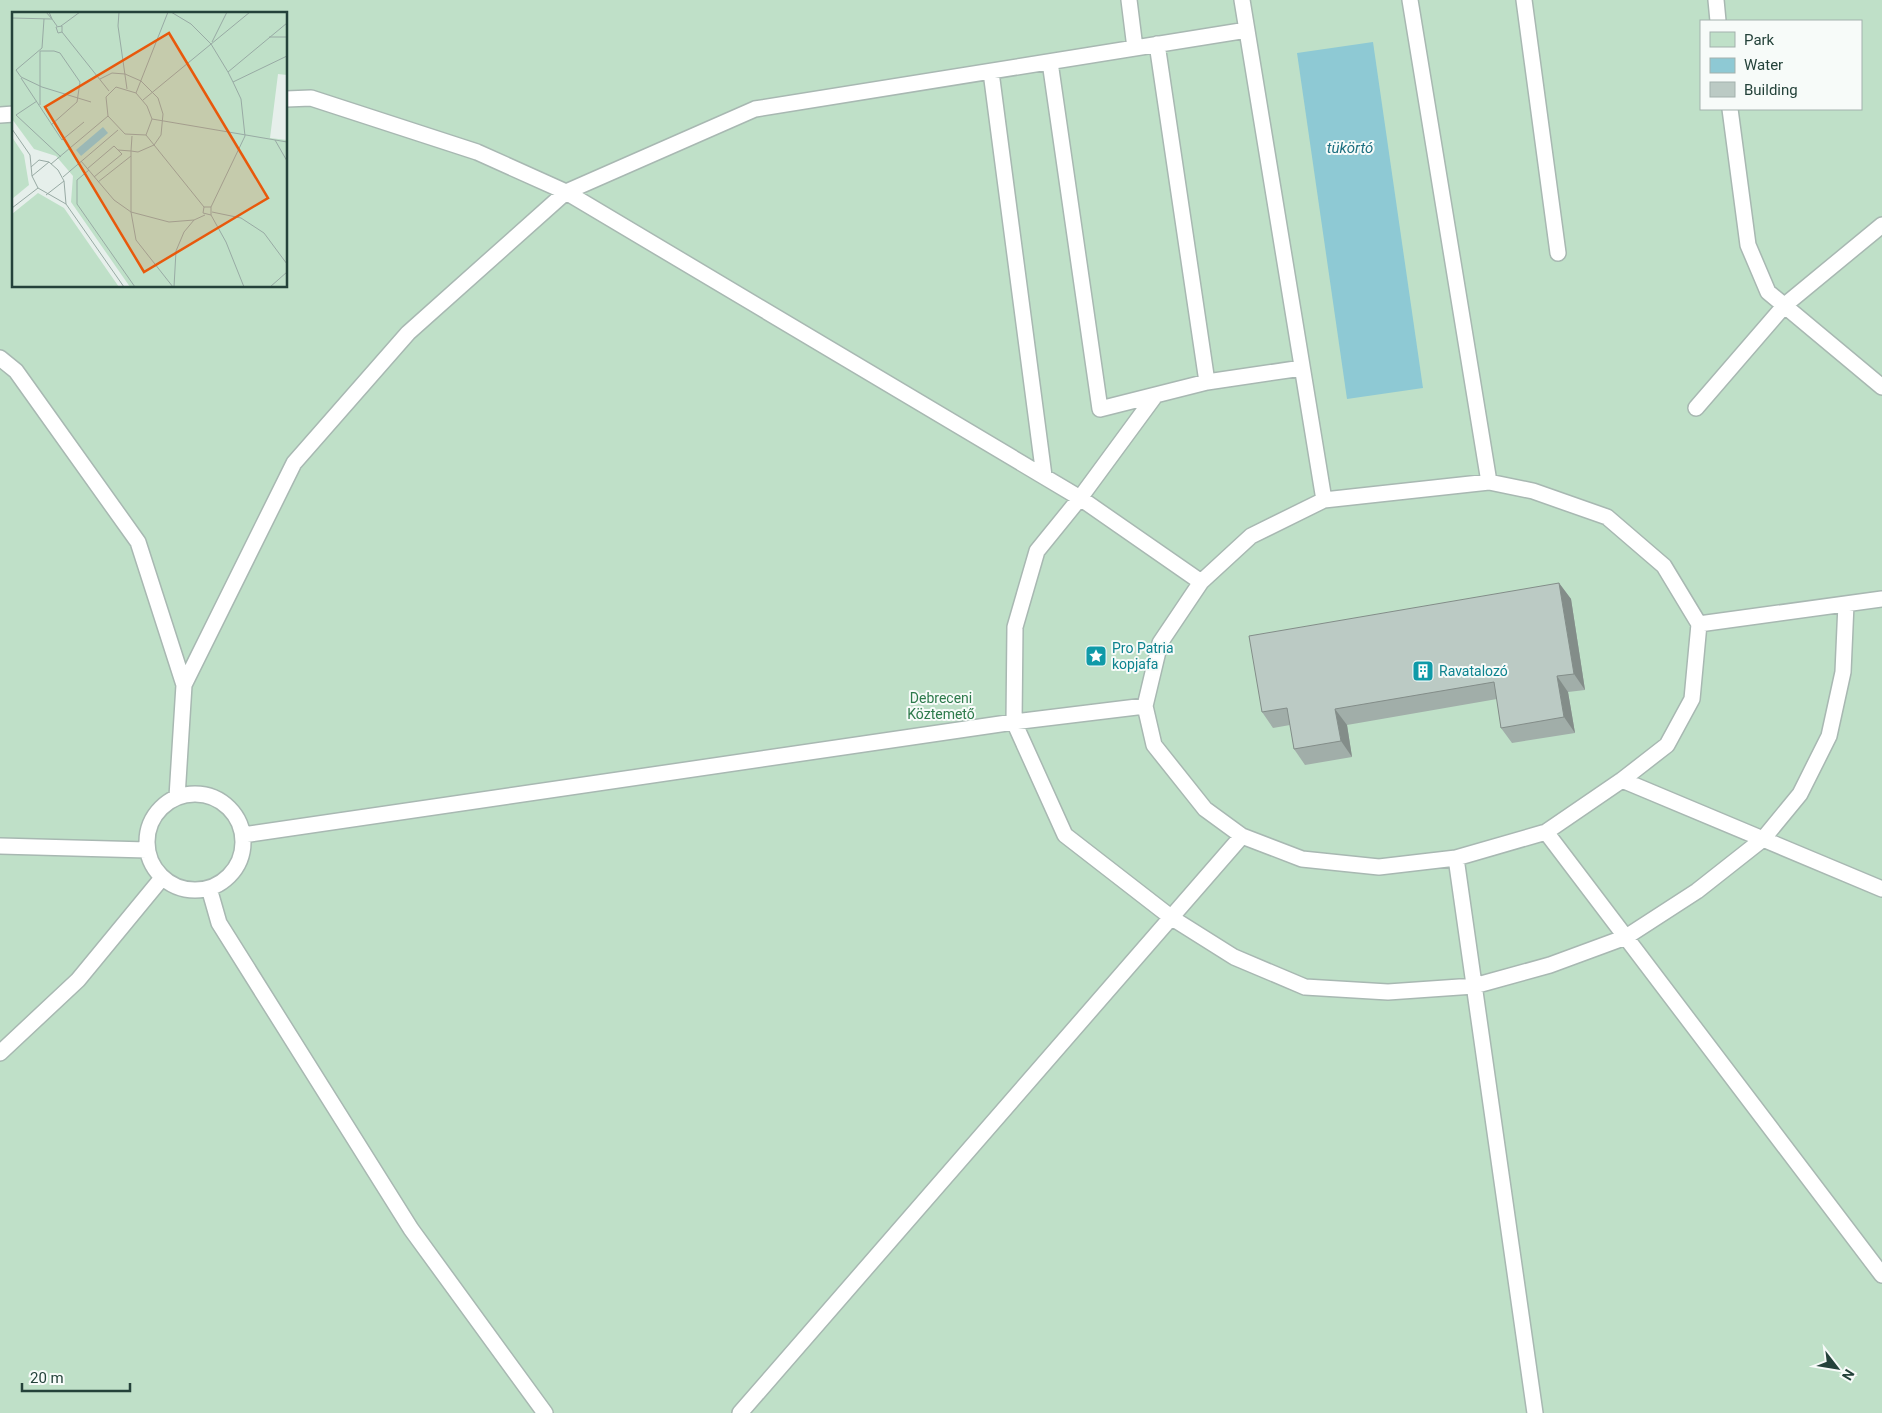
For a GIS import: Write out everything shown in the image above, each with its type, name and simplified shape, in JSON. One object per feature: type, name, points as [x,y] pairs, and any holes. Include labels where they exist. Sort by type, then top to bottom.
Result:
[{"type":"lane","points":[[1129,0],[1135,48]]},
{"type":"lane","points":[[1242,0],[1324,500]]},
{"type":"lane","points":[[1411,0],[1489,482]]},
{"type":"lane","points":[[1524,0],[1558,253]]},
{"type":"lane","points":[[1716,0],[1718,20]]},
{"type":"lane","points":[[184,685],[294,463],[408,333],[566,192],[755,109],[1247,30]]},
{"type":"lane","points":[[1157,44],[1207,382]]},
{"type":"lane","points":[[1050,62],[1100,409],[1207,382],[1302,368]]},
{"type":"lane","points":[[991,72],[1044,476]]},
{"type":"lane","points":[[288,99],[311,98],[477,152],[566,192],[1080,498],[1201,582]]},
{"type":"lane","points":[[1730,110],[1748,245],[1768,292],[1786,305],[1882,387]]},
{"type":"lane","points":[[1696,408],[1786,305],[1882,225]]},
{"type":"lane","points":[[0,358],[16,370],[138,542],[184,685],[177,797]]},
{"type":"lane","points":[[1155,396],[1080,498],[1037,551],[1015,627],[1014,722],[1065,835],[1172,918],[1234,956],[1305,987],[1388,992],[1474,986],[1550,965],[1626,937],[1697,891],[1763,839],[1800,794],[1830,736],[1843,672],[1846,604]]},
{"type":"lane","points":[[1489,482],[1533,491],[1607,517],[1664,566],[1699,624],[1692,699],[1667,746],[1622,780],[1546,832],[1456,858],[1380,867],[1302,859],[1242,836],[1204,809],[1154,745],[1145,706],[1160,643],[1201,582],[1251,536],[1324,500],[1489,482]]},
{"type":"lane","points":[[1699,624],[1882,599]]},
{"type":"lane","points":[[243,834],[1014,722],[1145,706]]},
{"type":"lane","points":[[1622,780],[1882,889]]},
{"type":"lane","points":[[193,794],[210,796],[227,806],[238,819],[243,834],[242,854],[235,870],[223,881],[209,888],[193,890],[176,887],[162,878],[153,866],[147,850],[149,830],[156,815],[163,806],[177,797],[193,794]]},
{"type":"lane","points":[[1546,832],[1882,1275]]},
{"type":"lane","points":[[740,1413],[1242,836]]},
{"type":"lane","points":[[0,846],[147,850]]},
{"type":"lane","points":[[1456,858],[1535,1413]]},
{"type":"lane","points":[[0,1053],[78,980],[162,878]]},
{"type":"lane","points":[[209,888],[219,923],[411,1229],[545,1413]]},
{"type":"green space","name":"Debreceni Köztemető","points":[[0,0],[1882,0],[1882,1413],[0,1413]]},
{"type":"water","name":"tükörtó","points":[[1373,42],[1423,388],[1347,399],[1297,53]]},
{"type":"building","name":"Ravatalozó","points":[[1559,583],[1574,674],[1557,676],[1564,717],[1501,728],[1494,682],[1335,709],[1341,741],[1294,749],[1287,708],[1262,712],[1249,636]]},
{"type":"place","name":"Pro Patria kopjafa","points":[[1096,656]]},
{"type":"place","name":"Ravatalozó","points":[[1423,671]]}]
